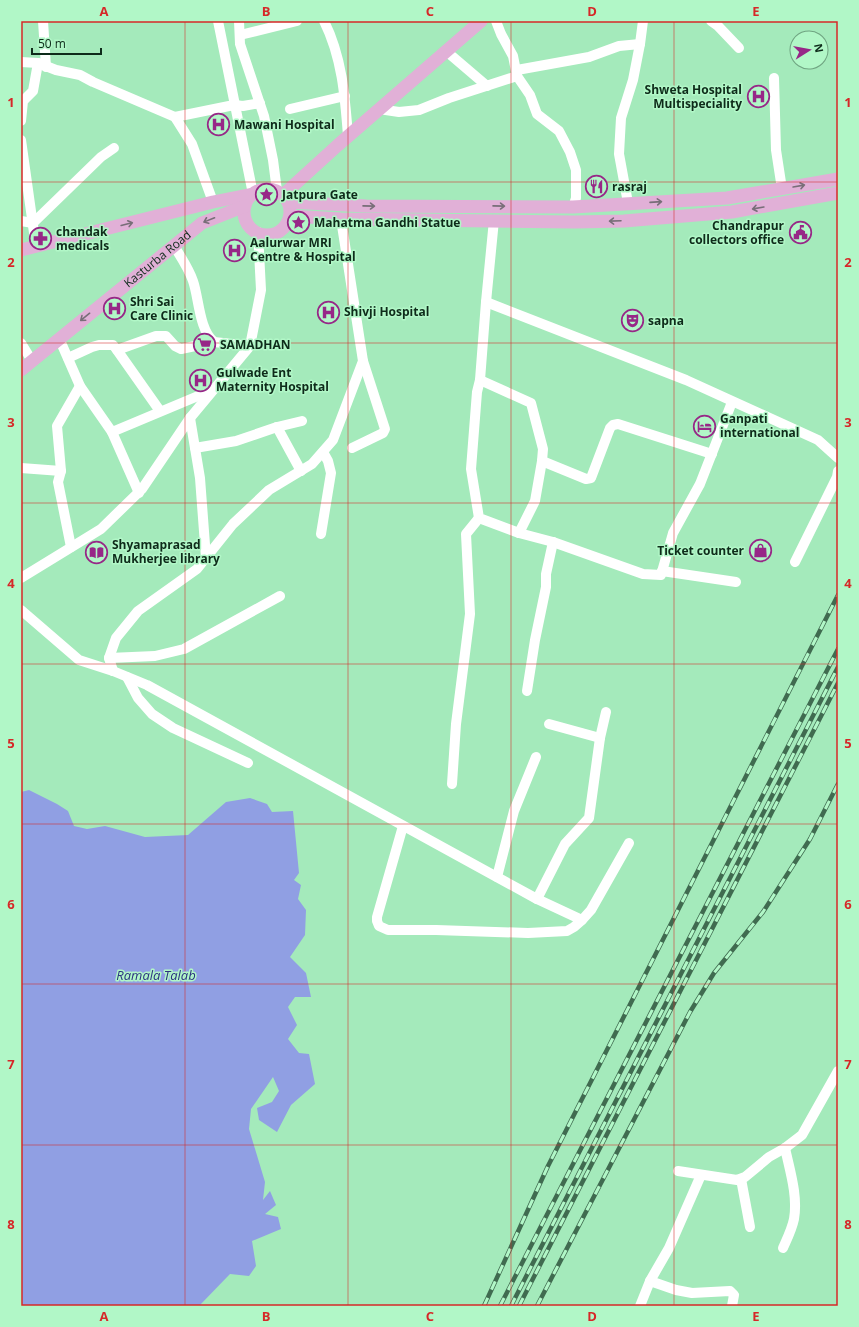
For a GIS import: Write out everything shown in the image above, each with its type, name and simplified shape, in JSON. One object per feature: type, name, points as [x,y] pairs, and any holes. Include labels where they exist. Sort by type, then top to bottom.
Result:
[{"type":"main road","points":[[283,196],[348,136],[480,21]]},
{"type":"main road","points":[[283,196],[290,208],[290,216],[278,232],[264,234],[251,228],[246,221],[245,206],[249,198],[261,189],[269,189],[283,196],[366,206],[574,207],[728,198],[838,179]]},
{"type":"main road","points":[[290,216],[341,219],[575,222],[624,221],[732,212],[838,193]]},
{"type":"main road","points":[[21,250],[213,202],[253,194]]},
{"type":"main road","name":"Kasturba Road","points":[[21,370],[202,223],[245,206]]},
{"type":"street","points":[[21,121],[22,101],[33,91],[42,65],[43,21]]},
{"type":"street","points":[[218,21],[253,194]]},
{"type":"street","points":[[239,21],[240,44],[251,73],[264,116],[273,160],[283,196]]},
{"type":"street","points":[[240,35],[297,21]]},
{"type":"street","points":[[324,21],[338,57],[345,96],[348,136]]},
{"type":"street","points":[[496,21],[512,56],[517,73],[530,95],[537,114],[559,131],[570,152],[576,170],[576,198],[574,207]]},
{"type":"street","points":[[628,203],[619,154],[621,118],[633,80],[643,21]]},
{"type":"street","points":[[711,21],[718,26],[739,48]]},
{"type":"street","points":[[379,109],[399,112],[419,110],[487,86],[517,73],[589,57],[619,46],[640,44]]},
{"type":"street","points":[[446,51],[487,86]]},
{"type":"street","points":[[21,62],[42,65],[56,70],[80,75],[92,82],[176,117],[234,105],[243,106],[260,103]]},
{"type":"street","points":[[774,78],[776,150],[782,189]]},
{"type":"street","points":[[21,90],[33,91]]},
{"type":"street","points":[[290,109],[345,96]]},
{"type":"street","points":[[176,117],[192,144],[213,202]]},
{"type":"street","points":[[21,140],[36,247]]},
{"type":"street","points":[[33,223],[101,157],[114,148]]},
{"type":"street","points":[[341,219],[363,361],[385,429],[383,433],[352,448]]},
{"type":"street","points":[[452,784],[456,724],[470,614],[466,534],[479,518],[471,469],[494,220]]},
{"type":"street","points":[[21,221],[33,223]]},
{"type":"street","points":[[21,578],[101,529],[139,493],[190,418],[250,346],[262,290],[258,232]]},
{"type":"street","points":[[174,246],[190,274],[204,326],[207,334],[214,342]]},
{"type":"street","points":[[486,302],[686,380],[818,440],[838,458]]},
{"type":"street","points":[[117,350],[156,336],[166,336],[175,346],[181,349],[214,342],[250,346]]},
{"type":"street","points":[[59,338],[80,386],[112,432],[139,493]]},
{"type":"street","points":[[21,343],[32,361]]},
{"type":"street","points":[[68,358],[99,345],[113,345],[160,412]]},
{"type":"street","points":[[113,671],[109,658],[116,638],[138,611],[197,569],[233,524],[269,490],[312,464],[333,440],[363,361]]},
{"type":"street","points":[[480,380],[531,403],[543,449],[535,501],[519,533]]},
{"type":"street","points":[[71,547],[58,482],[61,471],[57,426],[80,386]]},
{"type":"street","points":[[112,432],[212,391]]},
{"type":"street","points":[[479,518],[519,533],[553,542],[643,574],[661,575],[673,533],[700,484],[732,402]]},
{"type":"street","points":[[190,418],[200,478],[206,558]]},
{"type":"street","points":[[195,448],[236,441],[277,427],[302,421]]},
{"type":"street","points":[[542,461],[586,479],[591,478],[610,428],[613,425],[618,424],[712,454]]},
{"type":"street","points":[[277,427],[300,471]]},
{"type":"street","points":[[321,534],[331,474],[328,461],[323,452]]},
{"type":"street","points":[[21,468],[61,471]]},
{"type":"street","points":[[795,562],[837,477],[838,471]]},
{"type":"street","points":[[527,691],[535,640],[546,587],[546,574],[553,542]]},
{"type":"street","points":[[662,571],[736,582]]},
{"type":"street","points":[[109,658],[155,656],[184,649],[280,596]]},
{"type":"street","points":[[21,610],[79,660],[113,671],[147,685],[537,899],[582,920]]},
{"type":"street","points":[[128,677],[138,698],[152,714],[173,728],[248,763]]},
{"type":"street","points":[[537,899],[565,844],[589,818],[600,738],[606,712]]},
{"type":"street","points":[[549,724],[600,738]]},
{"type":"street","points":[[498,877],[514,811],[536,757]]},
{"type":"street","points":[[403,826],[377,917],[379,926],[384,929],[528,933],[567,931],[574,927],[591,910],[628,843]]},
{"type":"street","points":[[678,1171],[737,1180],[741,1179],[797,1139],[806,1130],[838,1071]]},
{"type":"street","points":[[783,1248],[792,1228],[795,1210],[794,1191],[784,1148]]},
{"type":"street","points":[[640,1306],[650,1282],[669,1248],[701,1175]]},
{"type":"street","points":[[741,1179],[750,1227]]},
{"type":"street","points":[[650,1282],[692,1293],[730,1291],[734,1295],[732,1306]]},
{"type":"water","name":"Ramala Talab","points":[[29,790],[68,811],[74,826],[87,829],[105,826],[145,837],[188,835],[226,802],[250,798],[267,804],[272,812],[293,811],[299,873],[294,880],[301,885],[298,899],[306,910],[305,935],[290,957],[306,973],[311,997],[295,997],[288,1007],[297,1025],[288,1039],[299,1053],[309,1054],[315,1084],[291,1105],[277,1132],[259,1120],[257,1108],[272,1102],[279,1091],[273,1077],[251,1109],[249,1129],[265,1182],[263,1200],[270,1191],[276,1205],[265,1214],[278,1217],[281,1229],[252,1241],[256,1266],[249,1276],[230,1274],[199,1306],[21,1306],[21,792]]},
{"type":"railway","points":[[484,1306],[548,1166],[838,595]]},
{"type":"railway","points":[[500,1306],[838,649]]},
{"type":"railway","points":[[511,1306],[838,667]]},
{"type":"railway","points":[[519,1306],[838,683]]},
{"type":"railway","points":[[537,1306],[690,1012],[714,973],[763,912],[810,839],[838,784]]},
{"type":"place","name":"Shweta Hospital Multispeciality","points":[[758,97]]},
{"type":"place","name":"Mawani Hospital","points":[[218,125]]},
{"type":"place","name":"rasraj","points":[[597,187]]},
{"type":"place","name":"Jatpura Gate","points":[[266,195]]},
{"type":"place","name":"Mahatma Gandhi Statue","points":[[298,223]]},
{"type":"place","name":"Chandrapur collectors office","points":[[800,233]]},
{"type":"place","name":"chandak medicals","points":[[40,239]]},
{"type":"place","name":"Aalurwar MRI Centre & Hospital","points":[[234,250]]},
{"type":"place","name":"Shri Sai Care Clinic","points":[[114,309]]},
{"type":"place","name":"Shivji Hospital","points":[[329,312]]},
{"type":"place","name":"sapna","points":[[632,321]]},
{"type":"place","name":"SAMADHAN","points":[[204,345]]},
{"type":"place","name":"Gulwade Ent Maternity Hospital","points":[[200,380]]},
{"type":"place","name":"Ganpati international","points":[[704,426]]},
{"type":"place","name":"Ticket counter","points":[[760,551]]},
{"type":"place","name":"Shyamaprasad Mukherjee library","points":[[96,552]]}]
